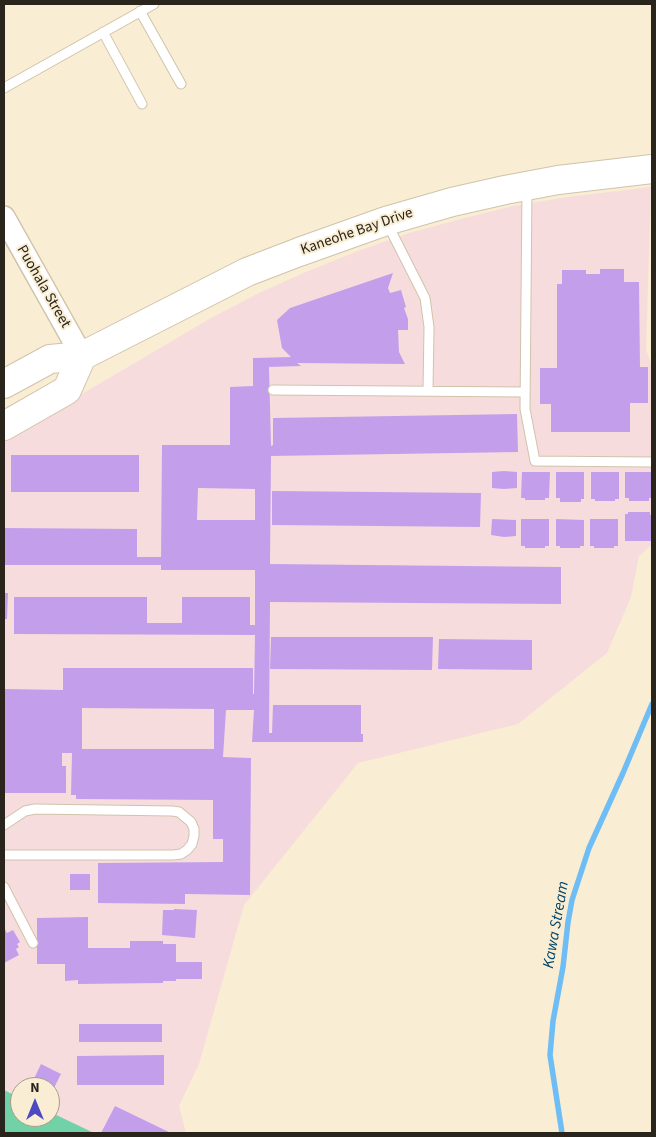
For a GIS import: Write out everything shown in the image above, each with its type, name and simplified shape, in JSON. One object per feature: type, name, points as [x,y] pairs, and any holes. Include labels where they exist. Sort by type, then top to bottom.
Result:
[{"type":"main road","name":"Kaneohe Bay Drive","points":[[4,384],[50,359],[82,356],[247,272],[386,221],[452,202],[526,186],[576,177],[652,169]]},
{"type":"main road","points":[[4,426],[66,390],[82,356]]},
{"type":"street","name":"Puohala Street","points":[[4,217],[82,356]]},
{"type":"lane","points":[[4,88],[154,4]]},
{"type":"lane","points":[[140,11],[181,84]]},
{"type":"lane","points":[[103,32],[142,104]]},
{"type":"lane","points":[[526,186],[525,392],[526,417],[535,461],[651,462]]},
{"type":"lane","points":[[386,221],[425,298],[429,327],[428,391]]},
{"type":"lane","points":[[273,390],[525,392]]},
{"type":"lane","points":[[4,825],[25,811],[35,809],[172,811],[179,812],[191,822],[194,836],[192,844],[187,850],[173,856],[4,855]]},
{"type":"lane","points":[[4,887],[33,943]]},
{"type":"shaded area","points":[[651,187],[646,350],[652,366],[652,545],[639,556],[631,597],[607,653],[518,724],[358,763],[244,905],[199,1064],[179,1106],[186,1133],[4,1133],[4,440],[211,318],[259,293],[358,251],[409,233],[513,206],[567,197]]},
{"type":"green space","points":[[4,1090],[10,1093],[10,1127],[60,1127],[60,1117],[94,1133],[4,1133]]},
{"type":"building","points":[[600,269],[624,269],[624,282],[639,282],[640,367],[648,367],[648,403],[630,403],[630,432],[551,432],[551,404],[540,404],[540,368],[557,368],[557,284],[562,284],[562,270],[586,270],[586,274],[600,274]]},
{"type":"building","points":[[393,273],[388,288],[390,293],[401,290],[408,319],[408,330],[398,330],[399,352],[405,364],[297,363],[301,366],[269,367],[271,446],[273,445],[273,418],[517,414],[518,452],[271,456],[270,564],[561,567],[561,604],[270,602],[269,733],[272,733],[273,705],[361,705],[361,734],[363,734],[363,742],[252,742],[254,710],[226,710],[223,757],[251,758],[250,895],[185,894],[185,904],[98,903],[98,863],[223,862],[223,839],[213,839],[213,800],[76,799],[76,795],[71,795],[72,753],[62,753],[62,766],[66,766],[66,793],[4,793],[4,689],[63,690],[63,668],[253,668],[254,694],[255,635],[14,634],[14,597],[147,597],[147,623],[182,623],[182,597],[250,597],[250,625],[255,625],[255,570],[161,570],[161,565],[4,565],[4,528],[137,529],[137,557],[161,557],[162,445],[230,445],[230,387],[253,386],[253,358],[291,357],[282,348],[277,320],[290,308]],"holes":[[[198,488],[255,489],[255,520],[197,520]],[[82,708],[214,709],[214,749],[82,749]]]},
{"type":"building","points":[[11,455],[139,455],[139,492],[11,492]]},
{"type":"building","points":[[492,472],[517,472],[517,488],[492,488]]},
{"type":"building","points":[[522,472],[550,472],[549,498],[545,498],[545,500],[525,500],[525,498],[521,498]]},
{"type":"building","points":[[556,472],[584,472],[584,499],[581,499],[581,502],[560,502],[560,498],[556,498]]},
{"type":"building","points":[[591,472],[619,472],[619,499],[615,499],[615,501],[595,501],[595,499],[591,499]]},
{"type":"building","points":[[625,472],[652,472],[652,498],[649,498],[649,501],[629,501],[629,498],[625,498]]},
{"type":"building","points":[[272,491],[481,493],[480,527],[272,525]]},
{"type":"building","points":[[628,512],[650,512],[650,515],[652,515],[652,541],[625,541],[625,514],[628,514]]},
{"type":"building","points":[[492,519],[516,520],[516,536],[491,535]]},
{"type":"building","points":[[521,519],[549,519],[549,546],[545,546],[545,548],[525,548],[525,546],[521,546]]},
{"type":"building","points":[[556,519],[584,520],[584,546],[580,546],[580,548],[560,548],[560,546],[556,546]]},
{"type":"building","points":[[590,519],[618,519],[618,546],[614,546],[614,548],[594,548],[594,546],[590,546]]},
{"type":"building","points":[[4,593],[8,593],[7,619],[4,619]]},
{"type":"building","points":[[271,637],[433,637],[432,670],[270,669]]},
{"type":"building","points":[[439,639],[532,640],[532,670],[438,669]]},
{"type":"building","points":[[70,874],[90,874],[90,890],[70,890]]},
{"type":"building","points":[[163,910],[197,910],[195,938],[162,935]]},
{"type":"building","points":[[88,917],[88,948],[130,948],[130,941],[163,941],[163,944],[176,944],[176,962],[202,962],[202,979],[176,979],[176,981],[163,981],[163,983],[78,984],[78,980],[65,981],[65,964],[37,964],[37,918]]},
{"type":"building","points":[[4,928],[7,933],[13,930],[20,942],[17,944],[19,947],[16,949],[19,955],[4,963]]},
{"type":"building","points":[[79,1024],[162,1024],[162,1042],[79,1042]]},
{"type":"building","points":[[164,1055],[164,1085],[77,1085],[77,1056]]},
{"type":"building","points":[[41,1064],[61,1074],[60,1077],[35,1077]]},
{"type":"building","points":[[115,1106],[171,1133],[101,1133]]},
{"type":"waterway","name":"Kawa Stream","points":[[562,1133],[550,1055],[553,1021],[563,967],[572,900],[589,848],[652,704]]}]
